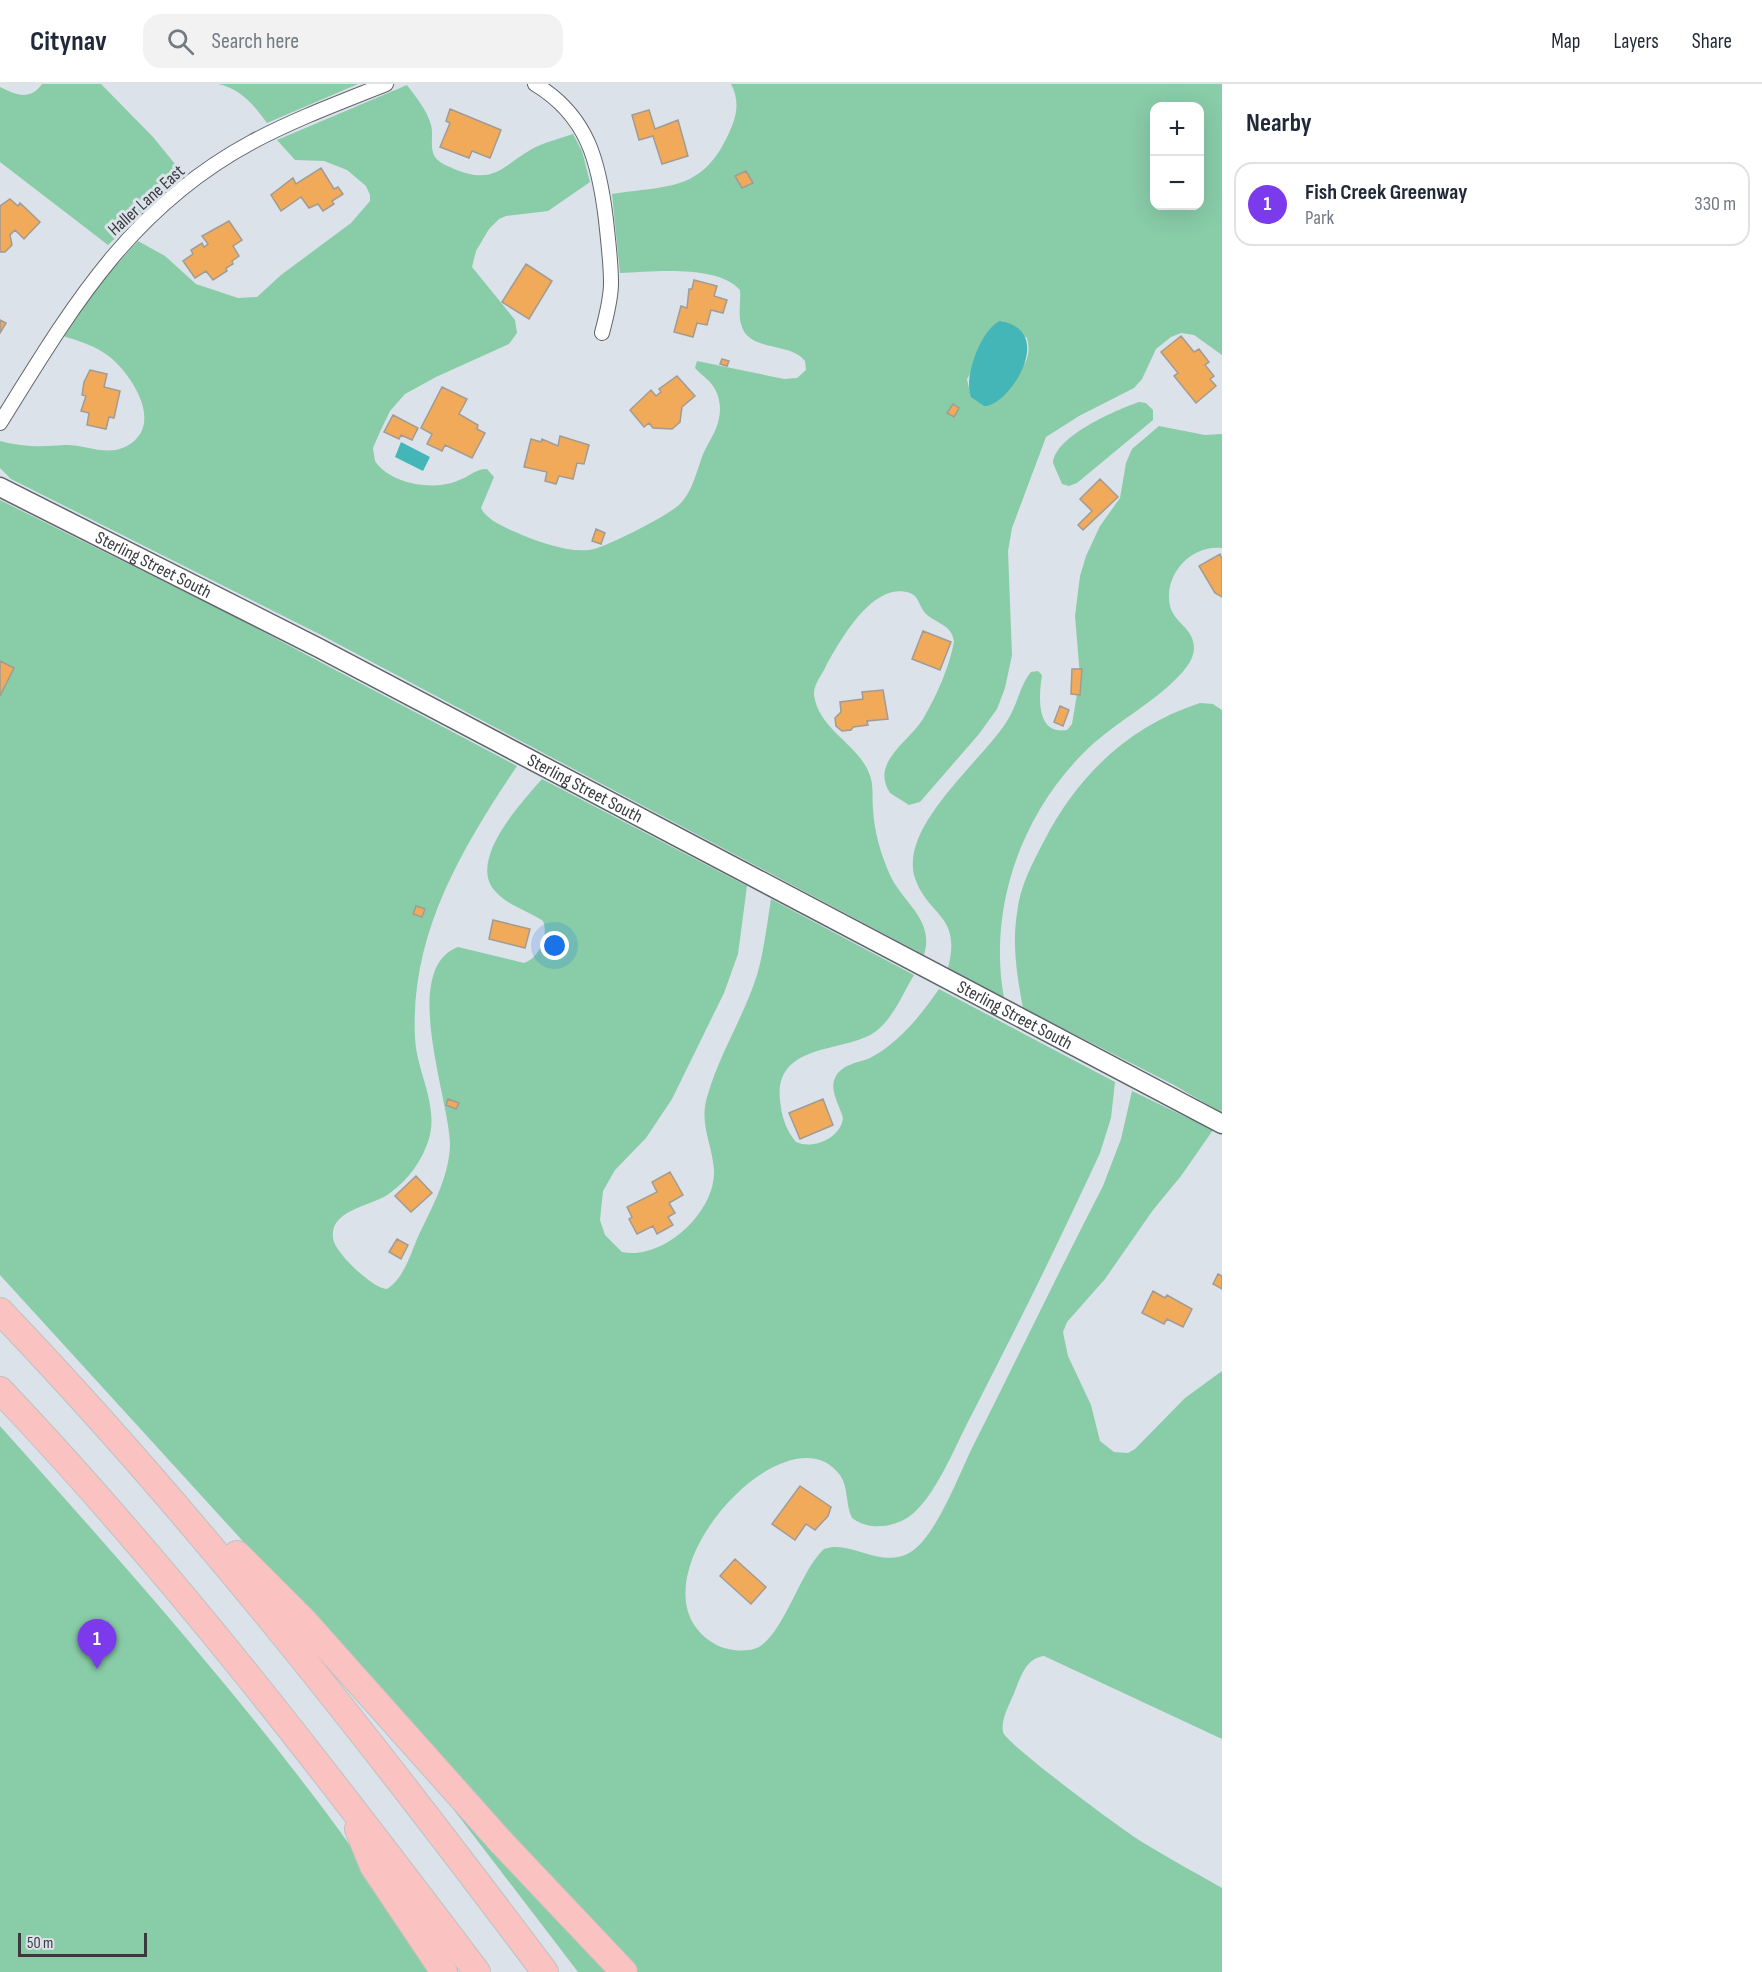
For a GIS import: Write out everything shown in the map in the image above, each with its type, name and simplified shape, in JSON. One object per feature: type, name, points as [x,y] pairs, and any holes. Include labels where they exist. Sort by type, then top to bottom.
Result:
[{"type":"highway","points":[[0,1311],[183,1511],[398,1776],[545,1972]]},
{"type":"highway","points":[[66,1382],[304,1621],[488,1829],[624,1972]]},
{"type":"highway","points":[[0,1390],[195,1610],[477,1972]]},
{"type":"highway","points":[[346,1801],[373,1866],[444,1972]]},
{"type":"street","name":"Haller Lane East","points":[[0,423],[81,295],[122,245],[157,210],[201,175],[252,142],[386,84]]},
{"type":"street","points":[[535,84],[554,98],[575,120],[589,143],[597,164],[603,197],[611,282],[602,333]]},
{"type":"street","name":"Sterling Street South","points":[[0,487],[319,648],[1222,1124]]},
{"type":"green space","points":[[42,84],[101,84],[153,137],[184,175],[165,190],[108,245],[0,162],[0,87],[17,94],[28,95]]},
{"type":"green space","points":[[218,84],[358,84],[267,123],[252,104],[240,94]]},
{"type":"green space","points":[[731,84],[1222,84],[1222,355],[1194,335],[1181,333],[1171,337],[1156,349],[1142,379],[1134,388],[1079,416],[1046,437],[1012,528],[1008,551],[1012,655],[1005,688],[997,709],[979,734],[920,802],[909,805],[890,793],[885,782],[888,762],[923,719],[946,671],[954,641],[950,631],[926,614],[913,594],[896,591],[883,595],[859,615],[832,655],[815,688],[817,707],[823,718],[856,753],[871,777],[875,826],[881,851],[890,875],[922,922],[926,943],[924,955],[323,636],[11,479],[0,468],[0,441],[24,445],[72,445],[112,450],[127,446],[138,437],[143,426],[144,413],[141,400],[119,365],[105,353],[63,336],[103,280],[138,241],[165,256],[196,284],[238,298],[257,297],[281,275],[351,223],[370,201],[366,186],[347,170],[324,161],[295,160],[277,140],[407,85],[427,114],[432,129],[433,153],[444,164],[469,174],[491,174],[538,146],[573,134],[582,151],[590,182],[548,211],[506,216],[499,219],[489,229],[476,251],[472,267],[515,320],[517,333],[509,344],[436,377],[405,394],[390,411],[379,434],[373,448],[375,461],[382,469],[401,480],[424,485],[447,484],[479,470],[487,469],[494,477],[481,508],[484,513],[505,527],[555,546],[572,550],[589,550],[635,531],[662,517],[684,499],[717,427],[720,405],[716,391],[695,368],[697,361],[784,379],[797,378],[806,370],[805,361],[798,355],[760,343],[745,333],[740,320],[740,290],[730,282],[716,276],[683,271],[620,273],[612,194],[667,186],[695,176],[719,152],[729,133],[734,121],[736,96]],"holes":[[[1002,321],[1027,338],[1026,361],[1020,370],[1002,383],[971,397],[967,379]]]},
{"type":"green space","points":[[1139,402],[1146,403],[1153,410],[1153,420],[1077,483],[1069,486],[1062,484],[1053,463],[1056,453],[1064,443],[1088,425]]},
{"type":"green space","points":[[1159,426],[1205,435],[1222,434],[1222,548],[1200,551],[1182,563],[1175,573],[1169,594],[1172,612],[1191,635],[1194,652],[1188,665],[1167,688],[1094,743],[1069,768],[1048,796],[1030,827],[1016,859],[1001,928],[1000,963],[1004,998],[948,968],[951,937],[942,917],[921,891],[915,878],[913,858],[919,837],[930,816],[1007,721],[1031,672],[1038,671],[1042,675],[1040,703],[1044,720],[1057,730],[1067,730],[1072,724],[1080,676],[1075,616],[1080,576],[1086,556],[1100,526],[1120,498],[1126,463],[1132,449]]},
{"type":"green space","points":[[0,500],[233,616],[517,766],[477,828],[459,861],[431,928],[421,963],[416,999],[415,1037],[431,1113],[431,1126],[426,1147],[414,1169],[397,1188],[345,1214],[334,1228],[333,1238],[340,1252],[373,1283],[387,1289],[393,1285],[405,1267],[438,1193],[449,1157],[448,1124],[432,1037],[430,1007],[432,981],[441,960],[458,947],[524,963],[534,956],[544,940],[543,921],[500,896],[488,878],[488,864],[492,848],[500,832],[542,779],[747,886],[738,954],[724,993],[672,1099],[646,1138],[615,1170],[603,1191],[600,1220],[605,1235],[622,1252],[638,1253],[654,1249],[670,1241],[697,1217],[706,1202],[712,1186],[714,1170],[705,1123],[705,1104],[719,1064],[757,975],[771,899],[914,975],[892,1013],[875,1032],[862,1039],[814,1052],[788,1068],[781,1081],[780,1100],[787,1128],[796,1142],[818,1143],[837,1131],[843,1118],[833,1088],[838,1073],[850,1065],[870,1058],[890,1045],[917,1018],[939,989],[1115,1082],[1111,1118],[1100,1153],[1004,1352],[943,1472],[926,1499],[917,1510],[901,1521],[887,1526],[872,1526],[852,1518],[845,1485],[840,1475],[815,1459],[784,1462],[751,1481],[721,1511],[698,1546],[686,1584],[690,1618],[715,1644],[731,1650],[743,1651],[759,1647],[777,1628],[807,1571],[824,1549],[844,1548],[887,1558],[909,1553],[919,1546],[937,1521],[1103,1186],[1121,1139],[1132,1091],[1213,1130],[1105,1279],[1067,1322],[1063,1332],[1068,1356],[1091,1405],[1100,1441],[1114,1452],[1128,1453],[1135,1449],[1185,1398],[1222,1371],[1222,1739],[1044,1656],[1029,1663],[1023,1672],[1003,1721],[1003,1732],[1023,1753],[1113,1822],[1142,1842],[1222,1888],[1222,1972],[636,1972],[0,1275]]},
{"type":"green space","points":[[1200,703],[1213,704],[1222,710],[1222,1113],[1174,1085],[1023,1008],[1015,949],[1017,913],[1024,884],[1044,841],[1073,795],[1090,774],[1128,739],[1174,713]]},
{"type":"green space","points":[[0,1426],[167,1615],[287,1761],[354,1850],[435,1972],[0,1972]]},
{"type":"green space","points":[[458,1806],[614,1972],[578,1972],[454,1810]]},
{"type":"water","points":[[1000,321],[1017,328],[1026,339],[1027,353],[1023,368],[1015,383],[1005,395],[994,403],[984,406],[971,397],[969,378],[980,344],[986,334]]},
{"type":"water","points":[[401,442],[430,457],[423,471],[395,457]]},
{"type":"building","points":[[450,109],[501,130],[490,158],[472,151],[469,158],[440,147],[450,123],[446,121]]},
{"type":"building","points":[[649,110],[655,129],[678,120],[688,156],[662,164],[653,136],[639,140],[632,115]]},
{"type":"building","points":[[321,168],[334,189],[338,187],[343,194],[332,201],[334,204],[323,211],[318,204],[309,208],[301,197],[281,211],[271,195],[293,178],[296,184]]},
{"type":"building","points":[[746,171],[753,183],[742,188],[735,176]]},
{"type":"building","points":[[10,199],[18,206],[20,203],[40,222],[24,239],[15,230],[10,235],[12,245],[5,252],[0,252],[0,206]]},
{"type":"building","points":[[229,221],[242,240],[233,246],[239,256],[232,261],[233,264],[226,268],[227,271],[213,280],[206,271],[195,278],[183,261],[193,254],[191,250],[202,243],[204,247],[208,244],[202,236]]},
{"type":"building","points":[[526,264],[552,281],[529,319],[502,302]]},
{"type":"building","points":[[694,280],[717,286],[714,296],[727,300],[723,313],[711,310],[707,325],[697,323],[693,337],[674,332],[681,306],[687,308],[689,289],[692,289]]},
{"type":"building","points":[[0,320],[6,323],[0,333]]},
{"type":"building","points":[[1181,336],[1194,352],[1199,349],[1209,362],[1205,365],[1214,376],[1210,379],[1216,386],[1196,403],[1174,376],[1178,373],[1161,352]]},
{"type":"building","points":[[722,359],[729,361],[727,366],[720,364]]},
{"type":"building","points":[[90,370],[107,374],[104,387],[120,391],[114,418],[109,417],[106,429],[87,425],[89,413],[81,411],[86,396],[82,395],[84,382]]},
{"type":"building","points":[[677,376],[695,396],[682,407],[680,422],[672,429],[653,428],[649,423],[644,427],[630,410],[651,390],[656,396],[661,392],[659,389]]},
{"type":"building","points":[[442,387],[467,399],[459,414],[478,425],[477,429],[485,433],[472,458],[445,445],[442,451],[427,444],[432,434],[421,428]]},
{"type":"building","points":[[953,404],[959,408],[954,417],[947,413]]},
{"type":"building","points":[[393,415],[418,428],[412,440],[401,435],[399,439],[384,432]]},
{"type":"building","points":[[560,436],[589,445],[584,464],[577,463],[573,479],[559,476],[556,484],[545,481],[547,472],[524,467],[531,439],[541,442],[542,439],[558,446]]},
{"type":"building","points":[[1100,479],[1118,497],[1083,530],[1078,525],[1092,511],[1080,499]]},
{"type":"building","points":[[596,529],[605,533],[601,544],[592,541]]},
{"type":"building","points":[[1220,554],[1222,597],[1215,593],[1199,566]]},
{"type":"building","points":[[923,631],[951,642],[940,670],[912,659]]},
{"type":"building","points":[[0,661],[14,668],[0,696]]},
{"type":"building","points":[[1072,669],[1082,669],[1080,695],[1071,694]]},
{"type":"building","points":[[883,690],[888,719],[867,721],[868,725],[853,727],[851,730],[842,731],[836,726],[835,718],[841,712],[840,702],[863,699],[862,692]]},
{"type":"building","points":[[1060,706],[1069,710],[1063,726],[1054,722]]},
{"type":"building","points":[[416,906],[425,909],[422,917],[413,914]]},
{"type":"building","points":[[493,920],[530,929],[525,948],[489,939]]},
{"type":"building","points":[[448,1099],[459,1103],[456,1109],[446,1105]]},
{"type":"building","points":[[823,1099],[833,1125],[800,1139],[789,1113]]},
{"type":"building","points":[[670,1172],[683,1195],[669,1203],[675,1213],[668,1217],[673,1225],[657,1234],[653,1226],[637,1234],[629,1219],[632,1217],[627,1207],[657,1192],[652,1182]]},
{"type":"building","points":[[416,1176],[432,1193],[411,1212],[395,1196]]},
{"type":"building","points":[[397,1239],[408,1245],[401,1259],[389,1252]]},
{"type":"building","points":[[1218,1274],[1222,1276],[1222,1289],[1213,1284]]},
{"type":"building","points":[[1153,1291],[1165,1298],[1167,1295],[1192,1309],[1183,1327],[1167,1319],[1164,1324],[1142,1313]]},
{"type":"building","points":[[800,1486],[831,1507],[828,1516],[815,1530],[806,1524],[795,1540],[772,1524]]},
{"type":"building","points":[[735,1559],[766,1587],[751,1604],[720,1576]]},
{"type":"place","name":"Fish Creek Greenway","points":[[97,1669]]}]
